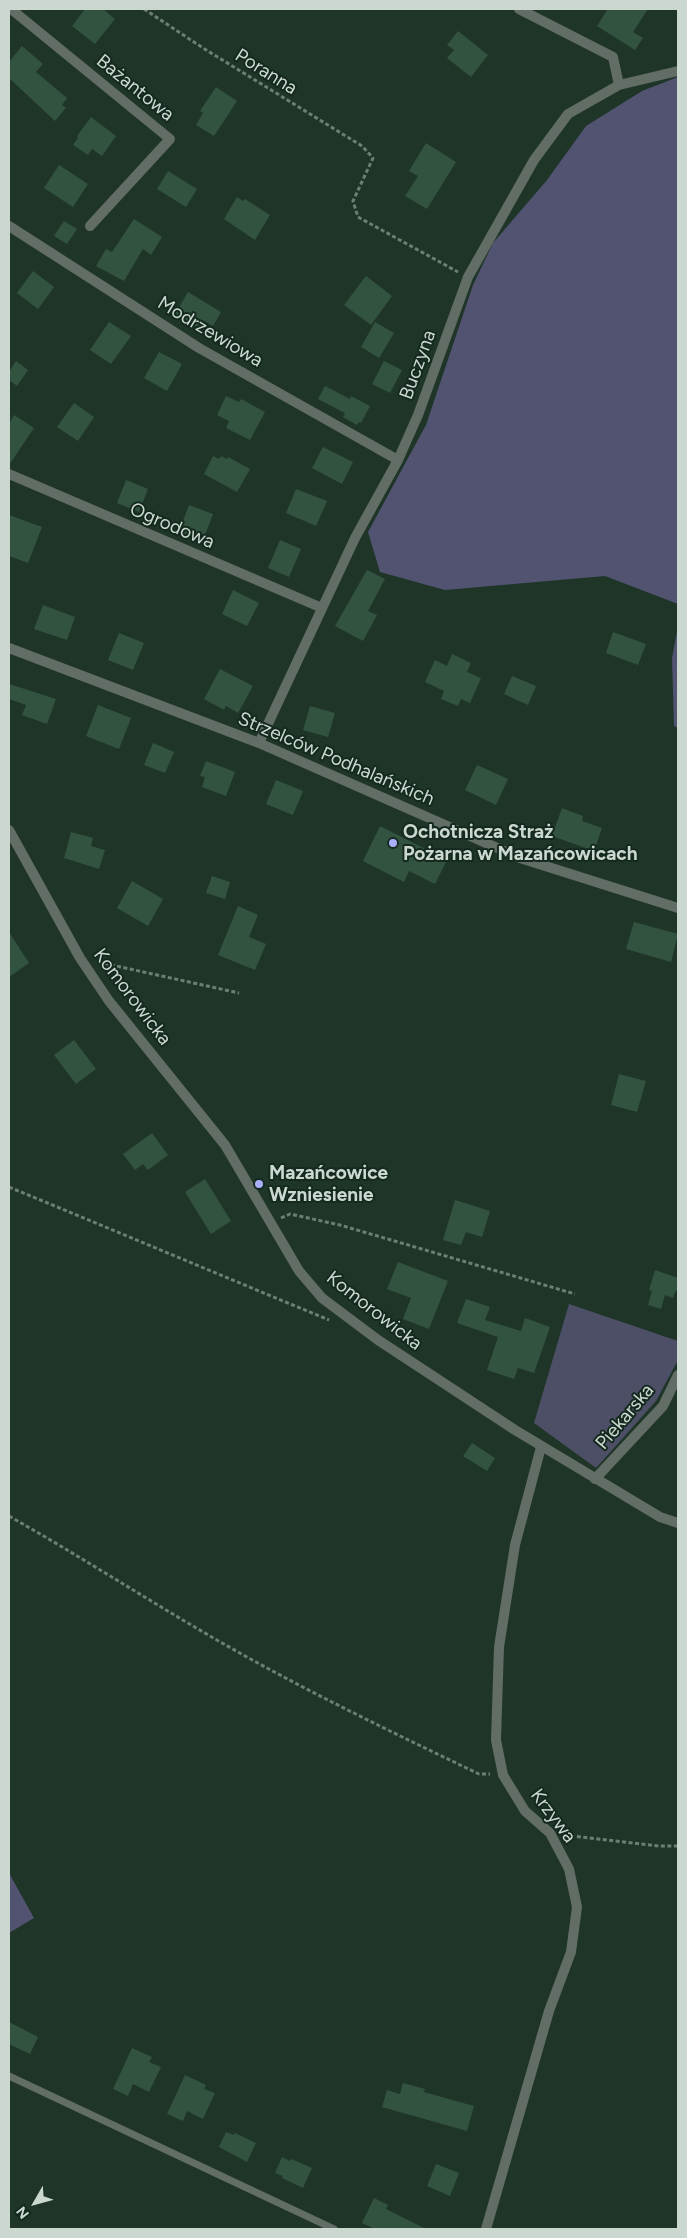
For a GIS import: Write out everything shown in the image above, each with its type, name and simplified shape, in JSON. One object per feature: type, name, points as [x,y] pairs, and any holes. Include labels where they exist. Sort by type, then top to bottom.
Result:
[{"type":"street","name":"Bażantowa","points":[[11,9],[170,139],[90,226]]},
{"type":"street","points":[[519,9],[612,57],[619,85]]},
{"type":"street","name":"Buczyna","points":[[259,743],[355,538],[398,460],[418,415],[468,277],[534,160],[568,114],[619,85],[678,71]]},
{"type":"street","name":"Modrzewiowa","points":[[9,226],[199,348],[398,460]]},
{"type":"street","name":"Ogrodowa","points":[[9,474],[322,608]]},
{"type":"street","name":"Strzelców Podhalańskich","points":[[9,648],[259,743],[520,858],[678,908]]},
{"type":"street","name":"Komorowicka","points":[[9,830],[80,958],[109,1001],[225,1145],[299,1271],[322,1298],[378,1340],[541,1447],[660,1517],[678,1524]]},
{"type":"street","name":"Piekarska","points":[[595,1479],[663,1406],[678,1375]]},
{"type":"street","name":"Krzywa","points":[[486,2229],[549,2011],[571,1952],[577,1907],[569,1869],[550,1834],[525,1811],[503,1775],[496,1740],[499,1647],[515,1545],[541,1447]]},
{"type":"lane","points":[[9,2076],[334,2229]]},
{"type":"path","name":"Poranna","points":[[144,9],[203,48],[362,146],[373,158],[353,201],[358,217],[468,277]]},
{"type":"path","points":[[80,958],[239,992]]},
{"type":"path","points":[[9,1187],[331,1321]]},
{"type":"path","points":[[271,1222],[290,1214],[340,1225],[575,1294]]},
{"type":"path","points":[[9,1516],[255,1662],[350,1712],[479,1774],[503,1775]]},
{"type":"path","points":[[550,1834],[659,1846],[678,1846]]},
{"type":"shaded area","points":[[678,77],[678,604],[605,576],[445,590],[380,572],[368,532],[426,425],[473,285],[493,243],[547,180],[586,126],[642,91]]},
{"type":"shaded area","points":[[678,626],[678,728],[674,726],[672,658]]},
{"type":"shaded area","points":[[569,1304],[678,1341],[678,1360],[656,1401],[596,1468],[534,1423]]},
{"type":"shaded area","points":[[9,1873],[34,1918],[9,1933]]},
{"type":"building","points":[[85,9],[103,9],[115,19],[95,44],[72,26]]},
{"type":"building","points":[[608,9],[648,9],[633,32],[643,38],[635,50],[597,26]]},
{"type":"building","points":[[458,31],[488,55],[471,77],[447,58],[454,50],[447,45]]},
{"type":"building","points":[[22,46],[43,64],[36,72],[67,98],[62,105],[66,108],[55,121],[9,78],[9,62]]},
{"type":"building","points":[[216,87],[237,101],[214,136],[196,125],[203,113],[200,111]]},
{"type":"building","points":[[91,117],[116,136],[102,156],[92,149],[88,155],[73,145],[78,138],[77,136]]},
{"type":"building","points":[[426,143],[456,162],[427,209],[405,196],[418,176],[409,171]]},
{"type":"building","points":[[59,165],[88,184],[73,207],[44,188]]},
{"type":"building","points":[[168,171],[197,189],[186,207],[157,189]]},
{"type":"building","points":[[237,197],[243,201],[245,199],[270,215],[255,240],[224,219]]},
{"type":"building","points":[[134,219],[162,237],[151,255],[143,249],[124,281],[96,266],[106,249],[112,252]]},
{"type":"building","points":[[64,221],[77,229],[67,244],[54,236]]},
{"type":"building","points":[[33,271],[54,287],[38,309],[17,293]]},
{"type":"building","points":[[366,276],[392,296],[371,325],[344,305]]},
{"type":"building","points":[[188,292],[221,312],[213,326],[203,320],[199,328],[175,314]]},
{"type":"building","points":[[109,322],[131,336],[111,364],[90,350]]},
{"type":"building","points":[[375,322],[394,333],[379,358],[361,347]]},
{"type":"building","points":[[159,352],[182,364],[167,391],[144,378]]},
{"type":"building","points":[[16,361],[28,370],[17,386],[9,380],[9,372]]},
{"type":"building","points":[[384,361],[402,370],[390,393],[372,384]]},
{"type":"building","points":[[325,386],[350,399],[351,396],[370,406],[361,423],[359,422],[357,425],[343,417],[345,414],[343,412],[318,399]]},
{"type":"building","points":[[226,396],[239,402],[241,399],[265,412],[250,440],[226,428],[229,421],[217,415]]},
{"type":"building","points":[[74,403],[94,417],[78,441],[57,427]]},
{"type":"building","points":[[14,415],[34,428],[9,465],[9,424]]},
{"type":"building","points":[[323,447],[353,462],[342,484],[312,468]]},
{"type":"building","points":[[213,456],[219,459],[221,456],[227,459],[228,457],[250,469],[237,492],[204,474]]},
{"type":"building","points":[[126,480],[148,489],[139,512],[117,503]]},
{"type":"building","points":[[296,489],[327,501],[316,526],[286,513]]},
{"type":"building","points":[[189,505],[213,514],[202,543],[178,534]]},
{"type":"building","points":[[9,515],[42,527],[28,563],[9,556]]},
{"type":"building","points":[[280,540],[301,549],[289,577],[268,568]]},
{"type":"building","points":[[367,570],[385,579],[368,611],[377,615],[363,641],[335,626]]},
{"type":"building","points":[[233,590],[259,603],[247,626],[222,614]]},
{"type":"building","points":[[43,605],[75,617],[67,640],[34,629]]},
{"type":"building","points":[[613,632],[646,644],[638,665],[606,653]]},
{"type":"building","points":[[119,633],[144,643],[133,670],[108,660]]},
{"type":"building","points":[[452,654],[471,663],[467,672],[481,678],[470,703],[461,699],[458,706],[441,699],[444,691],[425,682],[435,660],[447,666]]},
{"type":"building","points":[[220,669],[253,686],[238,713],[226,706],[224,710],[204,699]]},
{"type":"building","points":[[512,676],[536,686],[528,705],[504,694]]},
{"type":"building","points":[[9,684],[56,699],[47,724],[22,715],[26,705],[9,699]]},
{"type":"building","points":[[98,705],[131,718],[119,749],[86,736]]},
{"type":"building","points":[[310,706],[335,713],[328,737],[303,730]]},
{"type":"building","points":[[153,743],[174,752],[165,773],[144,765]]},
{"type":"building","points":[[206,761],[235,772],[226,796],[202,787],[205,777],[200,776]]},
{"type":"building","points":[[477,765],[508,779],[496,805],[465,790]]},
{"type":"building","points":[[276,780],[303,791],[293,815],[266,804]]},
{"type":"building","points":[[562,808],[583,816],[582,821],[602,828],[594,851],[552,836]]},
{"type":"building","name":"Ochotnicza Straż Pożarna w Mazańcowicach","points":[[380,826],[447,860],[435,884],[409,871],[404,882],[363,861]]},
{"type":"building","points":[[71,832],[93,838],[91,846],[105,850],[99,869],[64,858]]},
{"type":"building","points":[[212,876],[230,882],[225,899],[206,893]]},
{"type":"building","points":[[132,881],[163,899],[148,926],[117,908]]},
{"type":"building","points":[[238,906],[258,915],[249,937],[266,944],[255,970],[218,955]]},
{"type":"building","points":[[634,922],[678,934],[671,962],[626,949]]},
{"type":"building","points":[[9,932],[29,963],[9,977]]},
{"type":"building","points":[[74,1040],[96,1069],[76,1084],[54,1055]]},
{"type":"building","points":[[619,1074],[646,1081],[637,1112],[611,1105]]},
{"type":"building","points":[[152,1133],[168,1155],[148,1170],[143,1164],[135,1170],[123,1154]]},
{"type":"building","points":[[205,1179],[231,1221],[211,1234],[185,1192]]},
{"type":"building","points":[[455,1200],[490,1211],[482,1237],[466,1232],[461,1245],[443,1240]]},
{"type":"building","points":[[398,1262],[448,1281],[429,1329],[403,1319],[411,1298],[387,1289]]},
{"type":"building","points":[[655,1270],[678,1278],[678,1290],[673,1298],[665,1295],[661,1309],[648,1305],[652,1291],[649,1290]]},
{"type":"building","points":[[466,1299],[490,1307],[485,1320],[521,1331],[525,1318],[550,1327],[534,1373],[518,1368],[514,1379],[487,1370],[498,1337],[457,1323]]},
{"type":"building","points":[[472,1443],[495,1458],[487,1471],[463,1456]]},
{"type":"building","points":[[9,2022],[38,2037],[30,2054],[9,2044]]},
{"type":"building","points":[[132,2048],[152,2057],[149,2062],[161,2067],[149,2092],[133,2084],[128,2096],[113,2089]]},
{"type":"building","points":[[185,2075],[206,2085],[204,2089],[215,2093],[203,2119],[187,2111],[183,2121],[167,2114]]},
{"type":"building","points":[[403,2083],[425,2089],[424,2092],[474,2106],[467,2131],[382,2107],[387,2090],[400,2094]]},
{"type":"building","points":[[226,2132],[234,2135],[235,2133],[256,2143],[247,2162],[219,2147]]},
{"type":"building","points":[[282,2157],[312,2168],[303,2188],[275,2173]]},
{"type":"building","points":[[436,2164],[459,2173],[450,2196],[427,2186]]},
{"type":"building","points":[[374,2198],[388,2205],[386,2209],[426,2229],[375,2229],[362,2223]]},
{"type":"place","name":"Ochotnicza Straż Pożarna w Mazańcowicach","points":[[393,843]]},
{"type":"place","name":"Mazańcowice Wzniesienie","points":[[259,1184]]}]
